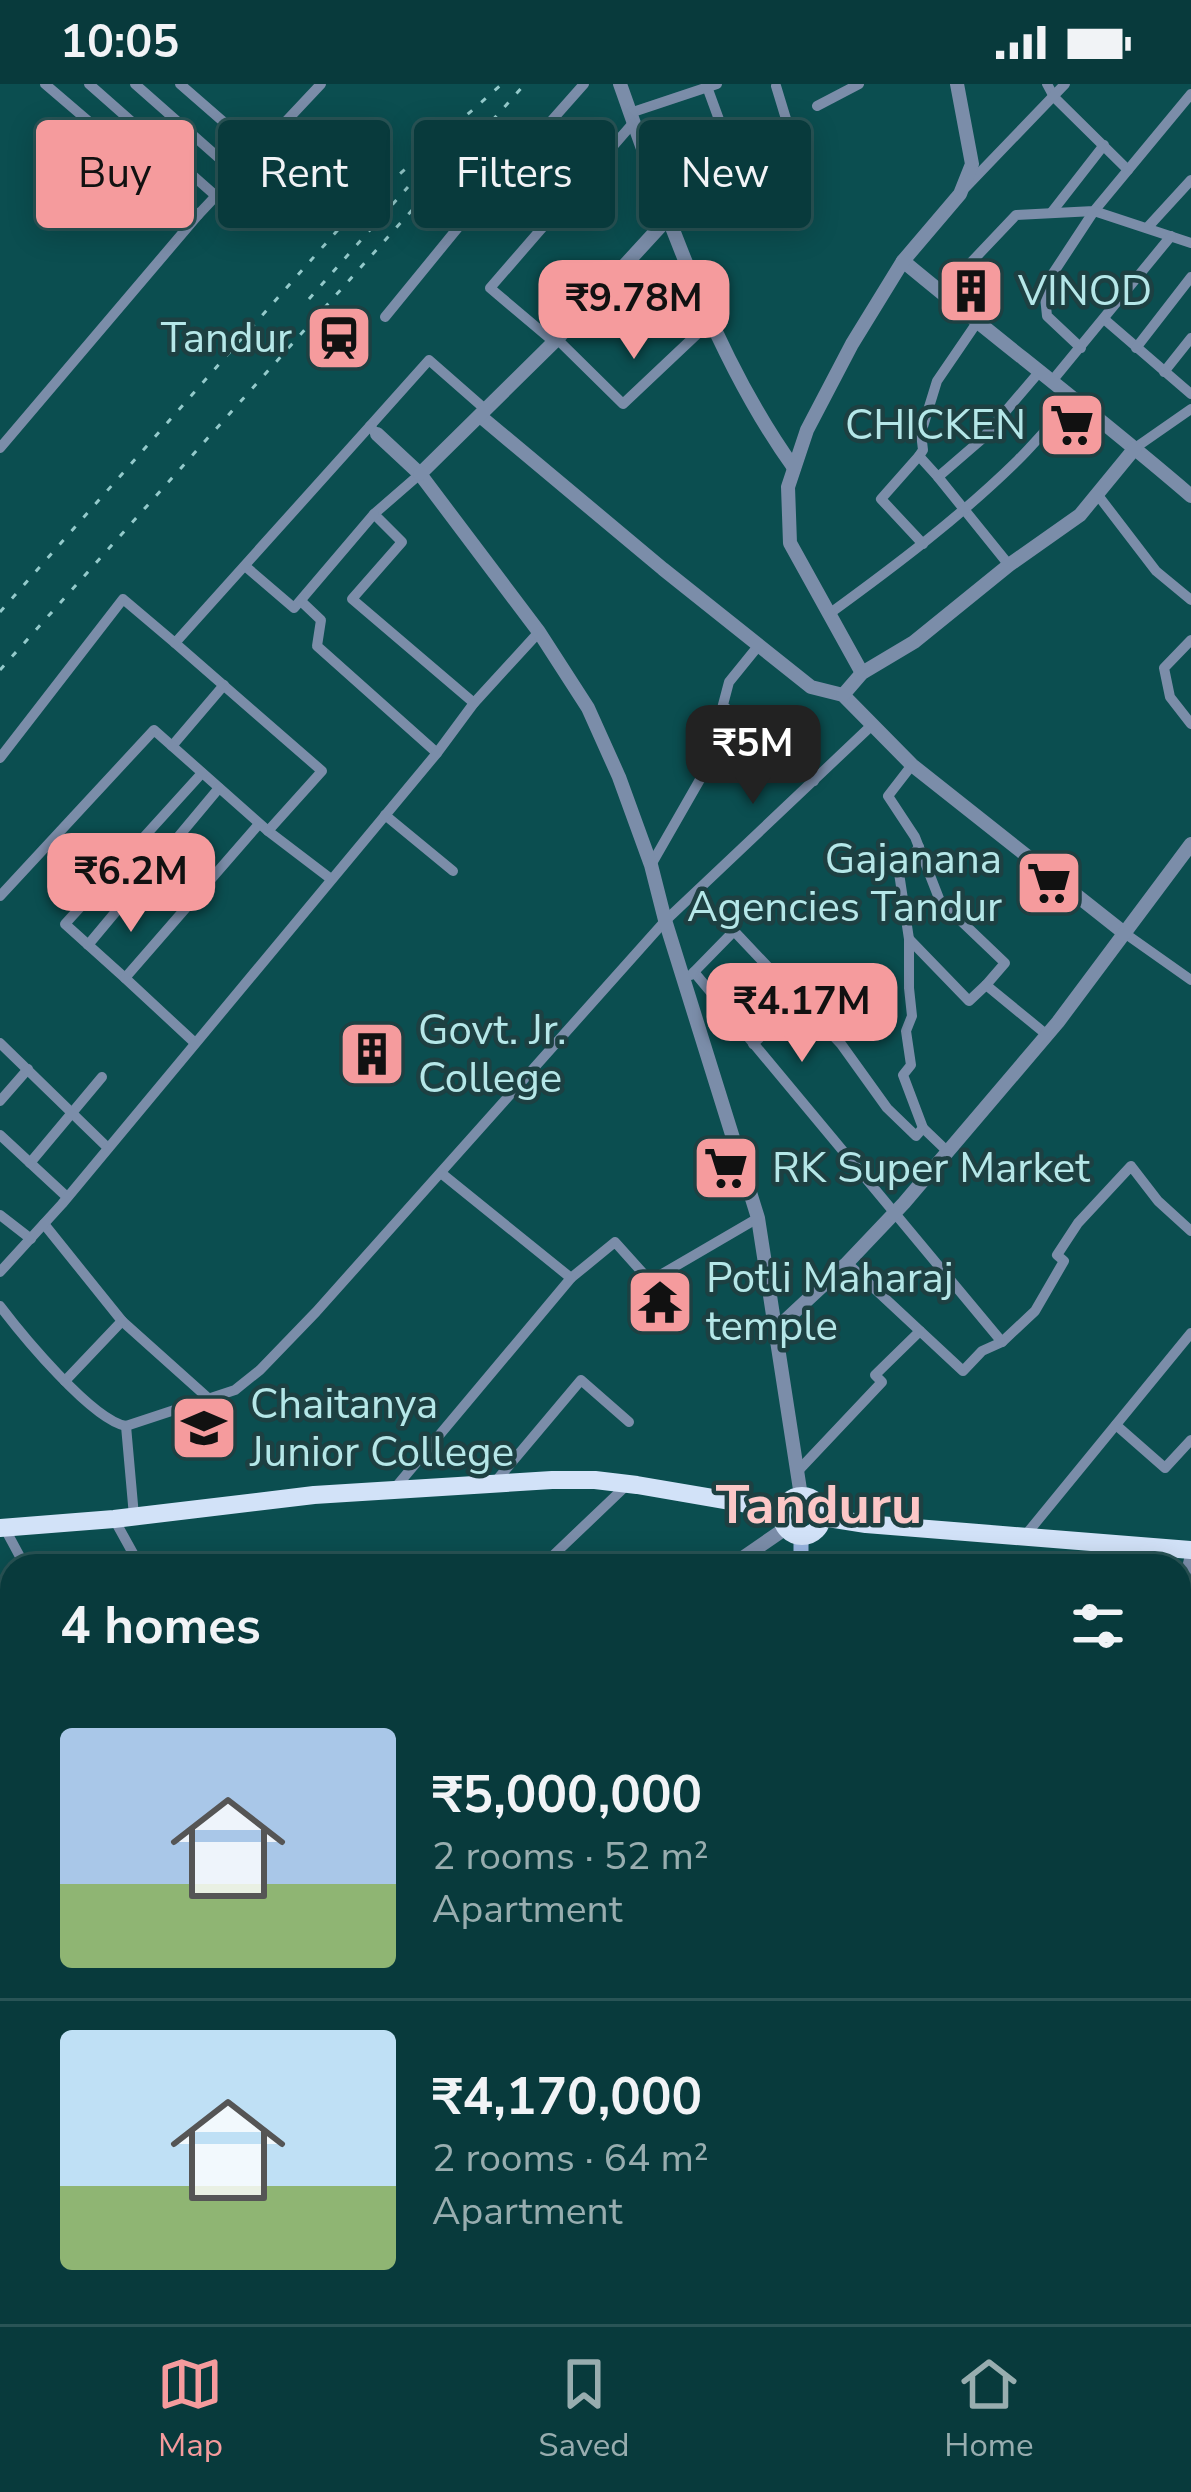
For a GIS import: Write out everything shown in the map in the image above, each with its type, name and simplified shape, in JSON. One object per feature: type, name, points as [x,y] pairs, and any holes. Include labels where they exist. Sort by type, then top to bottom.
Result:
[{"type":"highway","points":[[2,1527],[314,1495],[552,1480],[628,1484],[814,1532],[822,1517],[814,1499],[801,1496],[787,1502],[790,1525]]},
{"type":"highway","points":[[822,1517],[1191,1551]]},
{"type":"main road","points":[[790,1525],[798,1554]]},
{"type":"street","points":[[45,84],[198,215]]},
{"type":"street","points":[[0,448],[216,196],[89,84]]},
{"type":"street","points":[[136,84],[218,157]]},
{"type":"street","points":[[180,84],[221,120]]},
{"type":"street","points":[[288,120],[321,84]]},
{"type":"street","points":[[385,316],[584,84]]},
{"type":"street","points":[[620,84],[639,137]]},
{"type":"street","points":[[778,84],[787,120]]},
{"type":"street","points":[[818,106],[859,84]]},
{"type":"street","points":[[957,84],[972,164],[960,194]]},
{"type":"street","points":[[1047,84],[1054,97],[1128,170]]},
{"type":"street","points":[[862,674],[790,543],[788,488],[807,430],[903,261],[1065,84]]},
{"type":"street","points":[[712,320],[623,404],[490,288],[632,117],[710,85],[720,120]]},
{"type":"street","points":[[1081,348],[1047,316],[1044,287],[1094,211],[1191,94]]},
{"type":"street","points":[[1051,213],[1104,146]]},
{"type":"street","points":[[1148,228],[1191,180]]},
{"type":"street","points":[[942,293],[1016,215],[1094,211],[1191,244]]},
{"type":"street","points":[[245,566],[294,608],[374,514],[483,413],[667,228]]},
{"type":"street","points":[[671,228],[769,433],[794,468]]},
{"type":"street","points":[[938,478],[1081,348],[1171,236]]},
{"type":"street","points":[[903,261],[1191,496]]},
{"type":"street","points":[[1136,348],[1191,277]]},
{"type":"street","points":[[1104,319],[1191,394]]},
{"type":"street","points":[[923,544],[881,499],[919,457],[937,381],[978,321]]},
{"type":"street","points":[[1164,372],[1191,338]]},
{"type":"street","points":[[175,643],[373,430],[429,360],[483,413],[758,645],[811,687],[843,695],[912,765],[1191,980]]},
{"type":"street","points":[[829,614],[965,508],[1075,398]]},
{"type":"street","points":[[843,695],[862,674],[914,642],[1080,515],[1135,448],[1191,409]]},
{"type":"street","points":[[373,430],[419,474],[539,632],[588,708],[620,778],[665,921],[689,977],[758,1218],[801,1496]]},
{"type":"street","points":[[919,457],[1010,565]]},
{"type":"street","points":[[1097,494],[1156,571],[1191,600]]},
{"type":"street","points":[[374,514],[402,542],[352,599],[474,703]]},
{"type":"street","points":[[0,758],[123,599],[322,771],[263,828],[125,979]]},
{"type":"street","points":[[301,601],[321,620],[317,646],[437,753]]},
{"type":"street","points":[[0,1272],[108,1148],[474,703],[539,632]]},
{"type":"street","points":[[1191,640],[1164,668],[1170,697],[1191,724]]},
{"type":"street","points":[[651,865],[706,769],[729,682],[758,645]]},
{"type":"street","points":[[172,746],[224,685]]},
{"type":"street","points":[[723,706],[770,739],[814,781]]},
{"type":"street","points":[[0,1306],[65,1381],[114,1424],[126,1426],[235,1390],[260,1370],[441,1173],[665,921],[872,727]]},
{"type":"street","points":[[0,896],[154,730],[263,828],[331,879]]},
{"type":"street","points":[[909,939],[970,1001],[1005,963],[940,901],[919,847],[888,796],[912,765]]},
{"type":"street","points":[[195,1043],[64,924],[202,773]]},
{"type":"street","points":[[88,945],[219,788]]},
{"type":"street","points":[[385,815],[452,871]]},
{"type":"street","points":[[775,1330],[895,1213],[1047,1035],[1191,844]]},
{"type":"street","points":[[919,847],[899,873],[909,939],[912,1016],[906,1031],[910,1065],[903,1076],[923,1128],[947,1150]]},
{"type":"street","points":[[689,977],[734,931],[841,1044],[887,1108],[916,1136],[923,1128]]},
{"type":"street","points":[[689,977],[753,1044],[1002,1342]]},
{"type":"street","points":[[986,985],[1047,1035]]},
{"type":"street","points":[[753,1044],[799,1000]]},
{"type":"street","points":[[0,1043],[108,1148]]},
{"type":"street","points":[[0,1101],[28,1069]]},
{"type":"street","points":[[30,1163],[102,1077]]},
{"type":"street","points":[[0,1135],[67,1197]]},
{"type":"street","points":[[847,1263],[963,1371],[1035,1310],[1064,1261],[1057,1255],[1078,1223],[1131,1166],[1158,1201],[1191,1231]]},
{"type":"street","points":[[441,1173],[571,1278]]},
{"type":"street","points":[[0,1214],[31,1238]]},
{"type":"street","points":[[393,1490],[571,1278],[616,1242],[650,1281],[758,1218]]},
{"type":"street","points":[[44,1224],[122,1321],[208,1398]]},
{"type":"street","points":[[65,1381],[122,1321]]},
{"type":"street","points":[[797,1472],[882,1382],[874,1375],[920,1331]]},
{"type":"street","points":[[1024,1537],[1191,1333]]},
{"type":"street","points":[[494,1484],[581,1379],[629,1422]]},
{"type":"street","points":[[1116,1425],[1165,1468],[1188,1450]]},
{"type":"street","points":[[126,1426],[124,1518],[136,1554]]},
{"type":"street","points":[[555,1554],[628,1484]]},
{"type":"street","points":[[748,1554],[790,1525]]},
{"type":"street","points":[[2,1527],[18,1554]]},
{"type":"railway","points":[[0,612],[343,224],[502,84]]},
{"type":"railway","points":[[0,670],[525,84]]},
{"type":"railway","points":[[309,299],[408,187]]},
{"type":"place","name":"VINOD","points":[[971,291]]},
{"type":"place","name":"Tandur","points":[[339,338]]},
{"type":"place","name":"CHICKEN","points":[[1072,425]]},
{"type":"place","name":"Gajanana Agencies Tandur","points":[[1049,883]]},
{"type":"place","name":"Govt. Jr. College","points":[[372,1054]]},
{"type":"place","name":"RK Super Market","points":[[726,1168]]},
{"type":"place","name":"Potli Maharaj temple","points":[[660,1302]]},
{"type":"place","name":"Chaitanya Junior College","points":[[204,1428]]},
{"type":"district","name":"Tanduru","points":[[819,1505]]}]
